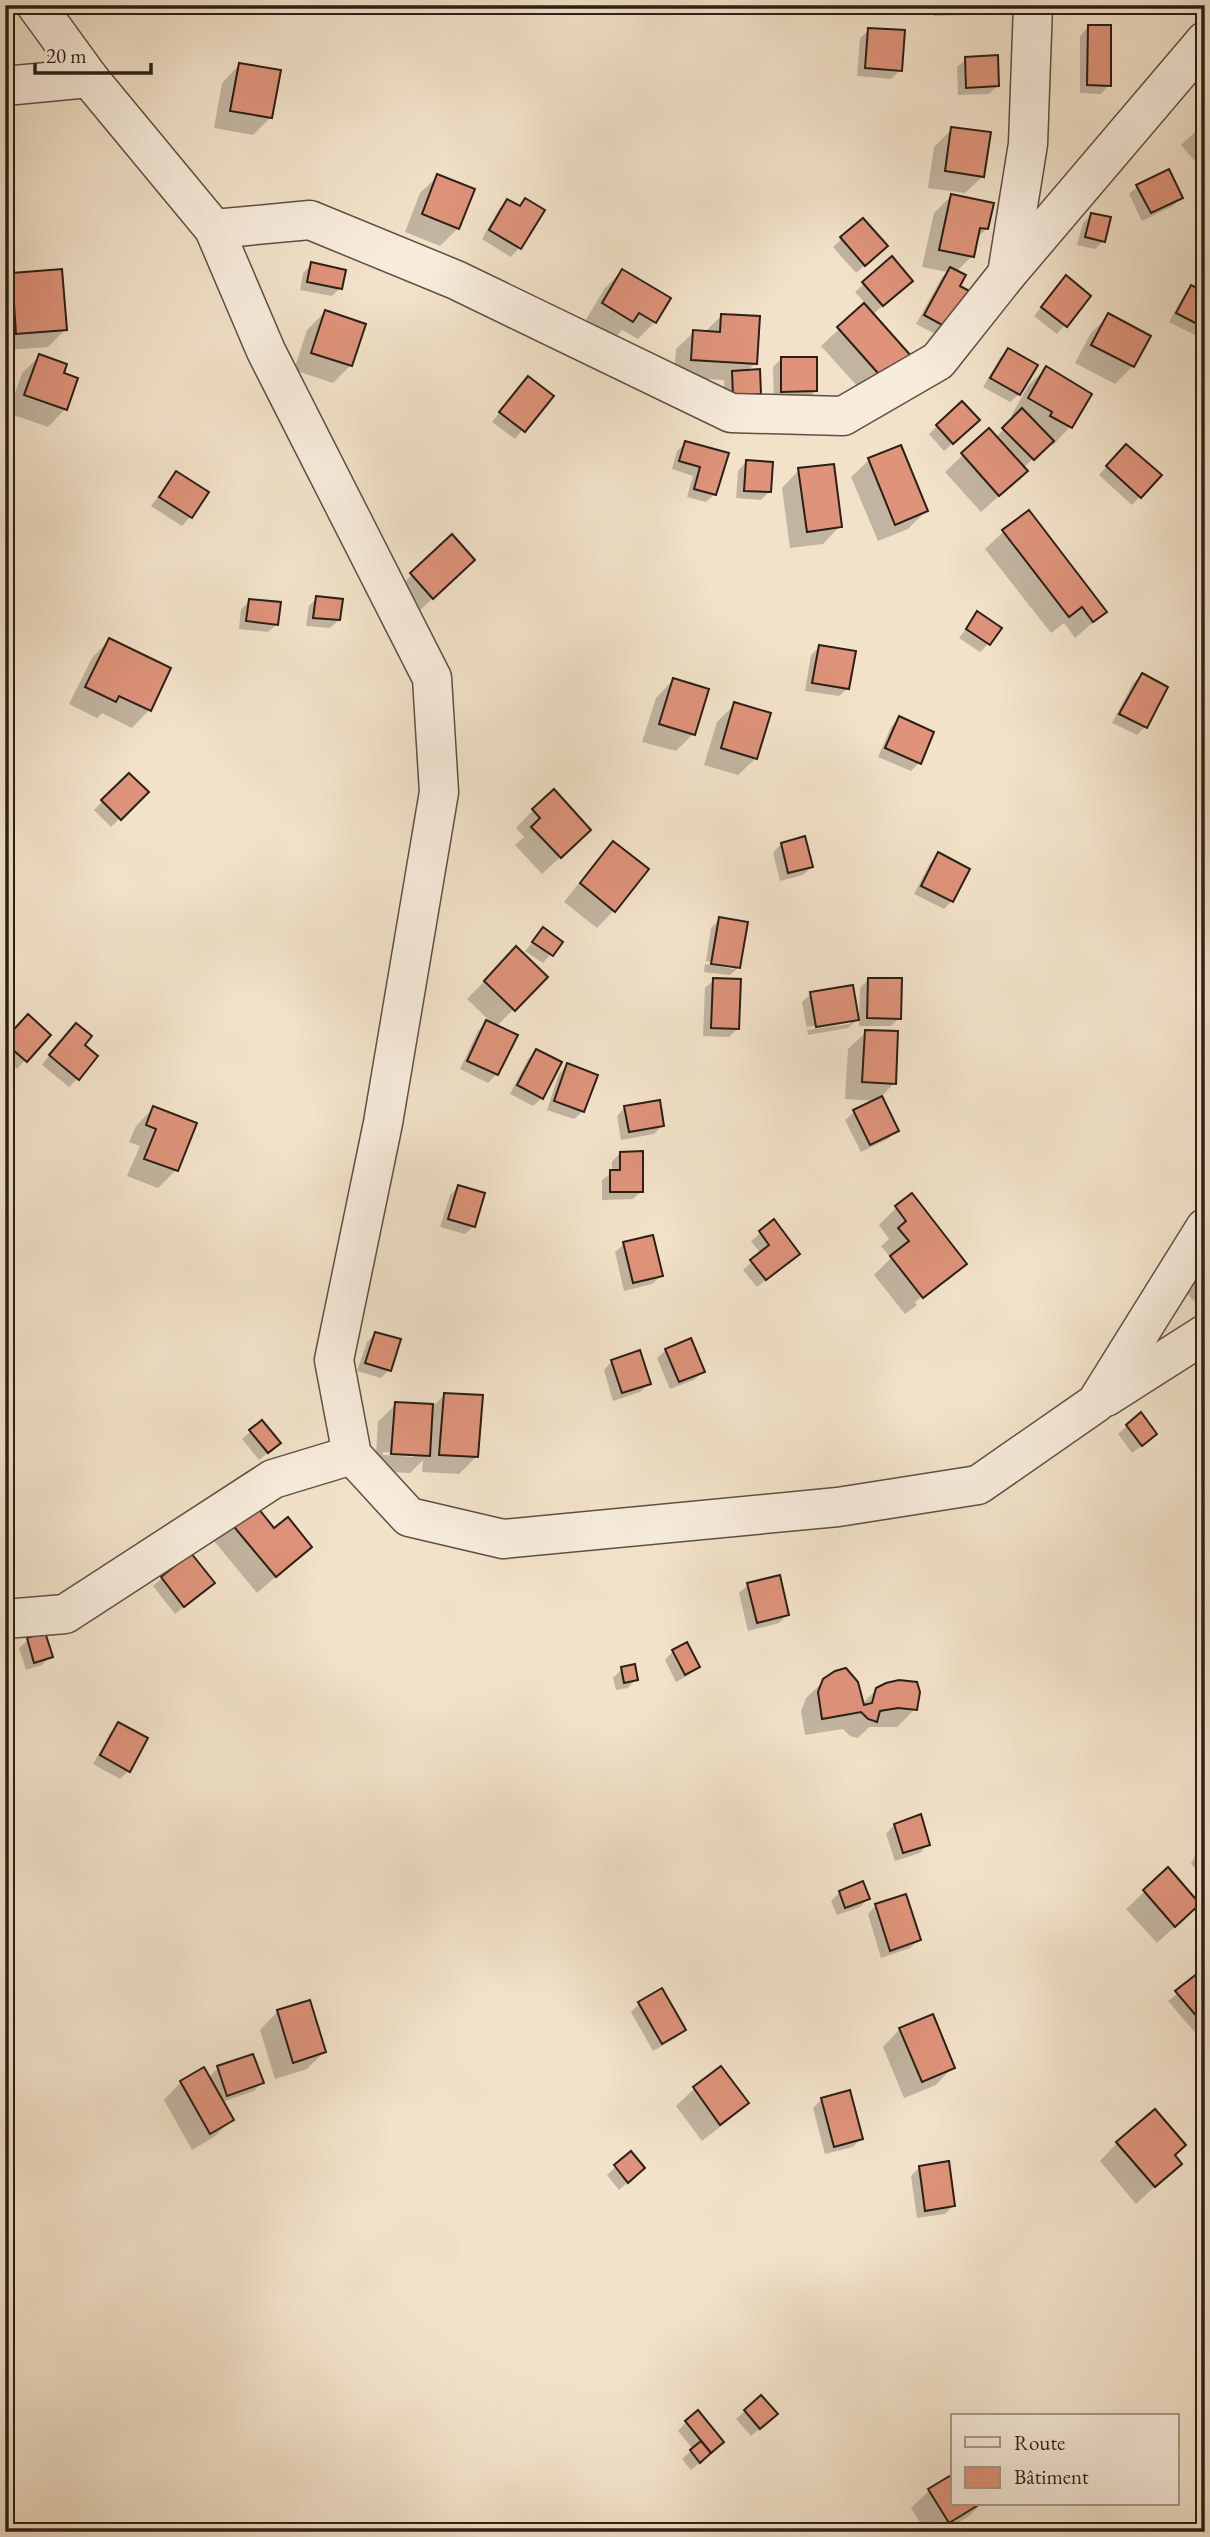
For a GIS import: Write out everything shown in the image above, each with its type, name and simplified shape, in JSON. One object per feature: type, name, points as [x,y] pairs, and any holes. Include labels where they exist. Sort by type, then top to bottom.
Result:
[{"type":"street","points":[[36,5],[89,78],[214,229],[266,351],[432,678],[439,792],[383,1123],[334,1360],[352,1455],[409,1517],[503,1539],[838,1507],[978,1485],[1097,1403],[1205,1334]]},
{"type":"street","points":[[1007,274],[1028,144],[1033,5]]},
{"type":"street","points":[[214,229],[310,220],[456,280],[731,413],[843,416],[938,361],[1007,274],[1205,41]]},
{"type":"street","points":[[5,86],[89,78]]},
{"type":"street","points":[[1097,1403],[1205,1228]]},
{"type":"street","points":[[5,1619],[65,1614],[273,1479],[352,1455]]},
{"type":"building","points":[[1088,25],[1111,25],[1111,86],[1087,85]]},
{"type":"building","points":[[868,28],[905,30],[902,71],[865,68]]},
{"type":"building","points":[[998,55],[999,86],[966,88],[965,57]]},
{"type":"building","points":[[239,63],[281,70],[272,118],[230,111]]},
{"type":"building","points":[[951,127],[991,132],[984,177],[945,171]]},
{"type":"building","points":[[1169,169],[1183,198],[1151,213],[1136,185]]},
{"type":"building","points":[[437,174],[475,189],[459,229],[422,214]]},
{"type":"building","points":[[951,194],[994,203],[988,229],[980,228],[974,257],[939,250]]},
{"type":"building","points":[[525,198],[545,210],[521,249],[489,230],[507,199],[520,206]]},
{"type":"building","points":[[1091,213],[1111,217],[1105,242],[1085,237]]},
{"type":"building","points":[[863,218],[888,246],[865,266],[840,237]]},
{"type":"building","points":[[892,256],[913,281],[883,306],[862,282]]},
{"type":"building","points":[[311,262],[346,270],[342,289],[307,282]]},
{"type":"building","points":[[950,267],[966,275],[960,286],[973,293],[953,331],[924,315]]},
{"type":"building","points":[[62,269],[67,330],[16,334],[12,273]]},
{"type":"building","points":[[622,269],[671,298],[656,323],[639,313],[633,322],[602,303]]},
{"type":"building","points":[[1066,275],[1091,296],[1067,327],[1041,307]]},
{"type":"building","points":[[1191,285],[1205,292],[1205,328],[1176,313]]},
{"type":"building","points":[[864,303],[912,357],[885,381],[837,327]]},
{"type":"building","points":[[325,310],[366,324],[352,366],[311,353]]},
{"type":"building","points":[[1108,313],[1151,336],[1134,367],[1091,345]]},
{"type":"building","points":[[721,314],[760,316],[757,364],[691,360],[693,330],[720,332]]},
{"type":"building","points":[[1008,348],[1038,365],[1020,395],[990,378]]},
{"type":"building","points":[[39,354],[67,364],[64,373],[78,378],[67,410],[24,395]]},
{"type":"building","points":[[781,357],[817,357],[817,391],[781,392]]},
{"type":"building","points":[[1046,366],[1092,394],[1072,428],[1050,416],[1052,412],[1028,398]]},
{"type":"building","points":[[760,369],[761,394],[733,396],[732,371]]},
{"type":"building","points":[[528,376],[554,396],[525,432],[499,412]]},
{"type":"building","points":[[962,401],[980,420],[953,444],[936,425]]},
{"type":"building","points":[[1022,408],[1054,441],[1034,460],[1002,428]]},
{"type":"building","points":[[989,428],[1028,471],[999,496],[961,453]]},
{"type":"building","points":[[685,441],[729,453],[716,495],[694,489],[700,467],[679,461]]},
{"type":"building","points":[[1126,444],[1162,475],[1141,498],[1106,466]]},
{"type":"building","points":[[901,445],[928,511],[895,525],[868,458]]},
{"type":"building","points":[[746,460],[773,462],[771,492],[744,491]]},
{"type":"building","points":[[834,464],[842,527],[807,532],[798,468]]},
{"type":"building","points":[[176,471],[209,492],[192,518],[159,497]]},
{"type":"building","points":[[1029,510],[1107,612],[1093,622],[1082,607],[1069,617],[1002,530]]},
{"type":"building","points":[[452,534],[475,560],[433,599],[410,573]]},
{"type":"building","points":[[316,596],[343,599],[340,620],[313,618]]},
{"type":"building","points":[[249,599],[281,602],[278,625],[246,621]]},
{"type":"building","points":[[977,611],[1002,628],[990,645],[966,629]]},
{"type":"building","points":[[109,638],[171,668],[151,711],[119,696],[116,702],[85,687]]},
{"type":"building","points":[[819,645],[856,651],[849,689],[812,683]]},
{"type":"building","points":[[1142,673],[1168,687],[1147,728],[1119,714]]},
{"type":"building","points":[[673,678],[709,689],[695,735],[659,724]]},
{"type":"building","points":[[734,702],[771,713],[757,759],[721,748]]},
{"type":"building","points":[[899,716],[934,732],[921,764],[885,748]]},
{"type":"building","points":[[129,773],[149,792],[121,820],[101,800]]},
{"type":"building","points":[[554,789],[591,830],[561,858],[531,827],[540,818],[532,809]]},
{"type":"building","points":[[805,836],[813,867],[788,873],[781,843]]},
{"type":"building","points":[[613,841],[649,869],[615,912],[580,883]]},
{"type":"building","points":[[938,852],[970,869],[953,902],[921,886]]},
{"type":"building","points":[[719,917],[748,922],[740,968],[711,964]]},
{"type":"building","points":[[543,927],[563,942],[553,956],[532,942]]},
{"type":"building","points":[[516,946],[548,977],[515,1011],[484,981]]},
{"type":"building","points":[[713,978],[741,979],[739,1029],[711,1028]]},
{"type":"building","points":[[868,978],[902,978],[901,1019],[867,1018]]},
{"type":"building","points":[[853,985],[859,1020],[816,1027],[810,992]]},
{"type":"building","points":[[28,1014],[51,1035],[27,1062],[5,1043],[5,1039]]},
{"type":"building","points":[[486,1020],[518,1035],[498,1075],[467,1061]]},
{"type":"building","points":[[76,1023],[92,1036],[85,1045],[98,1056],[79,1080],[49,1055]]},
{"type":"building","points":[[865,1030],[898,1031],[896,1084],[862,1082]]},
{"type":"building","points":[[536,1049],[562,1062],[543,1099],[517,1085]]},
{"type":"building","points":[[567,1063],[598,1075],[584,1112],[554,1101]]},
{"type":"building","points":[[882,1096],[899,1131],[870,1145],[853,1110]]},
{"type":"building","points":[[660,1100],[664,1126],[629,1132],[624,1106]]},
{"type":"building","points":[[153,1106],[197,1123],[178,1171],[144,1159],[156,1129],[146,1125]]},
{"type":"building","points":[[643,1151],[643,1192],[610,1192],[610,1170],[620,1170],[620,1152]]},
{"type":"building","points":[[458,1185],[485,1193],[475,1227],[448,1219]]},
{"type":"building","points":[[912,1193],[967,1264],[923,1298],[890,1256],[909,1241],[898,1228],[906,1221],[895,1206]]},
{"type":"building","points":[[774,1219],[800,1254],[766,1280],[750,1260],[769,1245],[759,1231]]},
{"type":"building","points":[[653,1235],[663,1276],[633,1283],[623,1242]]},
{"type":"building","points":[[375,1332],[401,1339],[391,1371],[365,1363]]},
{"type":"building","points":[[691,1338],[705,1372],[679,1382],[665,1349]]},
{"type":"building","points":[[640,1350],[651,1384],[622,1393],[611,1360]]},
{"type":"building","points":[[444,1393],[483,1395],[478,1457],[439,1455]]},
{"type":"building","points":[[395,1402],[433,1404],[430,1456],[391,1454]]},
{"type":"building","points":[[1141,1412],[1157,1434],[1142,1446],[1126,1425]]},
{"type":"building","points":[[262,1420],[281,1443],[268,1453],[249,1430]]},
{"type":"building","points":[[254,1503],[274,1528],[288,1517],[312,1547],[276,1577],[230,1522]]},
{"type":"building","points":[[191,1553],[215,1583],[184,1607],[161,1577]]},
{"type":"building","points":[[780,1575],[789,1615],[757,1623],[747,1583]]},
{"type":"building","points":[[45,1632],[53,1657],[34,1663],[27,1638]]},
{"type":"building","points":[[687,1642],[700,1667],[685,1675],[672,1650]]},
{"type":"building","points":[[635,1664],[638,1680],[624,1683],[621,1667]]},
{"type":"building","points":[[846,1668],[858,1682],[864,1705],[872,1703],[876,1688],[886,1683],[899,1680],[917,1682],[920,1692],[917,1710],[898,1708],[880,1711],[877,1722],[868,1719],[861,1712],[822,1719],[818,1692],[823,1679]]},
{"type":"building","points":[[118,1722],[148,1738],[130,1772],[100,1755]]},
{"type":"building","points":[[921,1814],[930,1845],[903,1853],[894,1824]]},
{"type":"building","points":[[1168,1867],[1200,1904],[1175,1927],[1143,1890]]},
{"type":"building","points":[[863,1881],[870,1899],[845,1908],[839,1891]]},
{"type":"building","points":[[906,1894],[921,1940],[890,1951],[875,1904]]},
{"type":"building","points":[[1203,1969],[1205,1971],[1205,2026],[1175,1991]]},
{"type":"building","points":[[662,1988],[686,2030],[662,2044],[638,2002]]},
{"type":"building","points":[[310,2000],[326,2052],[293,2063],[277,2010]]},
{"type":"building","points":[[933,2014],[955,2068],[922,2082],[899,2028]]},
{"type":"building","points":[[253,2054],[264,2083],[227,2096],[217,2066]]},
{"type":"building","points":[[721,2066],[749,2103],[720,2125],[693,2087]]},
{"type":"building","points":[[204,2067],[234,2120],[210,2134],[180,2081]]},
{"type":"building","points":[[850,2090],[863,2139],[834,2147],[821,2098]]},
{"type":"building","points":[[1155,2109],[1186,2145],[1175,2155],[1182,2164],[1155,2187],[1116,2142]]},
{"type":"building","points":[[631,2151],[645,2168],[628,2183],[614,2165]]},
{"type":"building","points":[[949,2161],[955,2206],[925,2211],[919,2166]]},
{"type":"building","points":[[761,2395],[778,2414],[760,2429],[744,2410]]},
{"type":"building","points":[[698,2410],[724,2442],[711,2453],[685,2421]]},
{"type":"building","points":[[701,2441],[711,2453],[700,2463],[690,2450]]},
{"type":"building","points":[[951,2475],[951,2506],[977,2506],[949,2523],[928,2489]]}]
